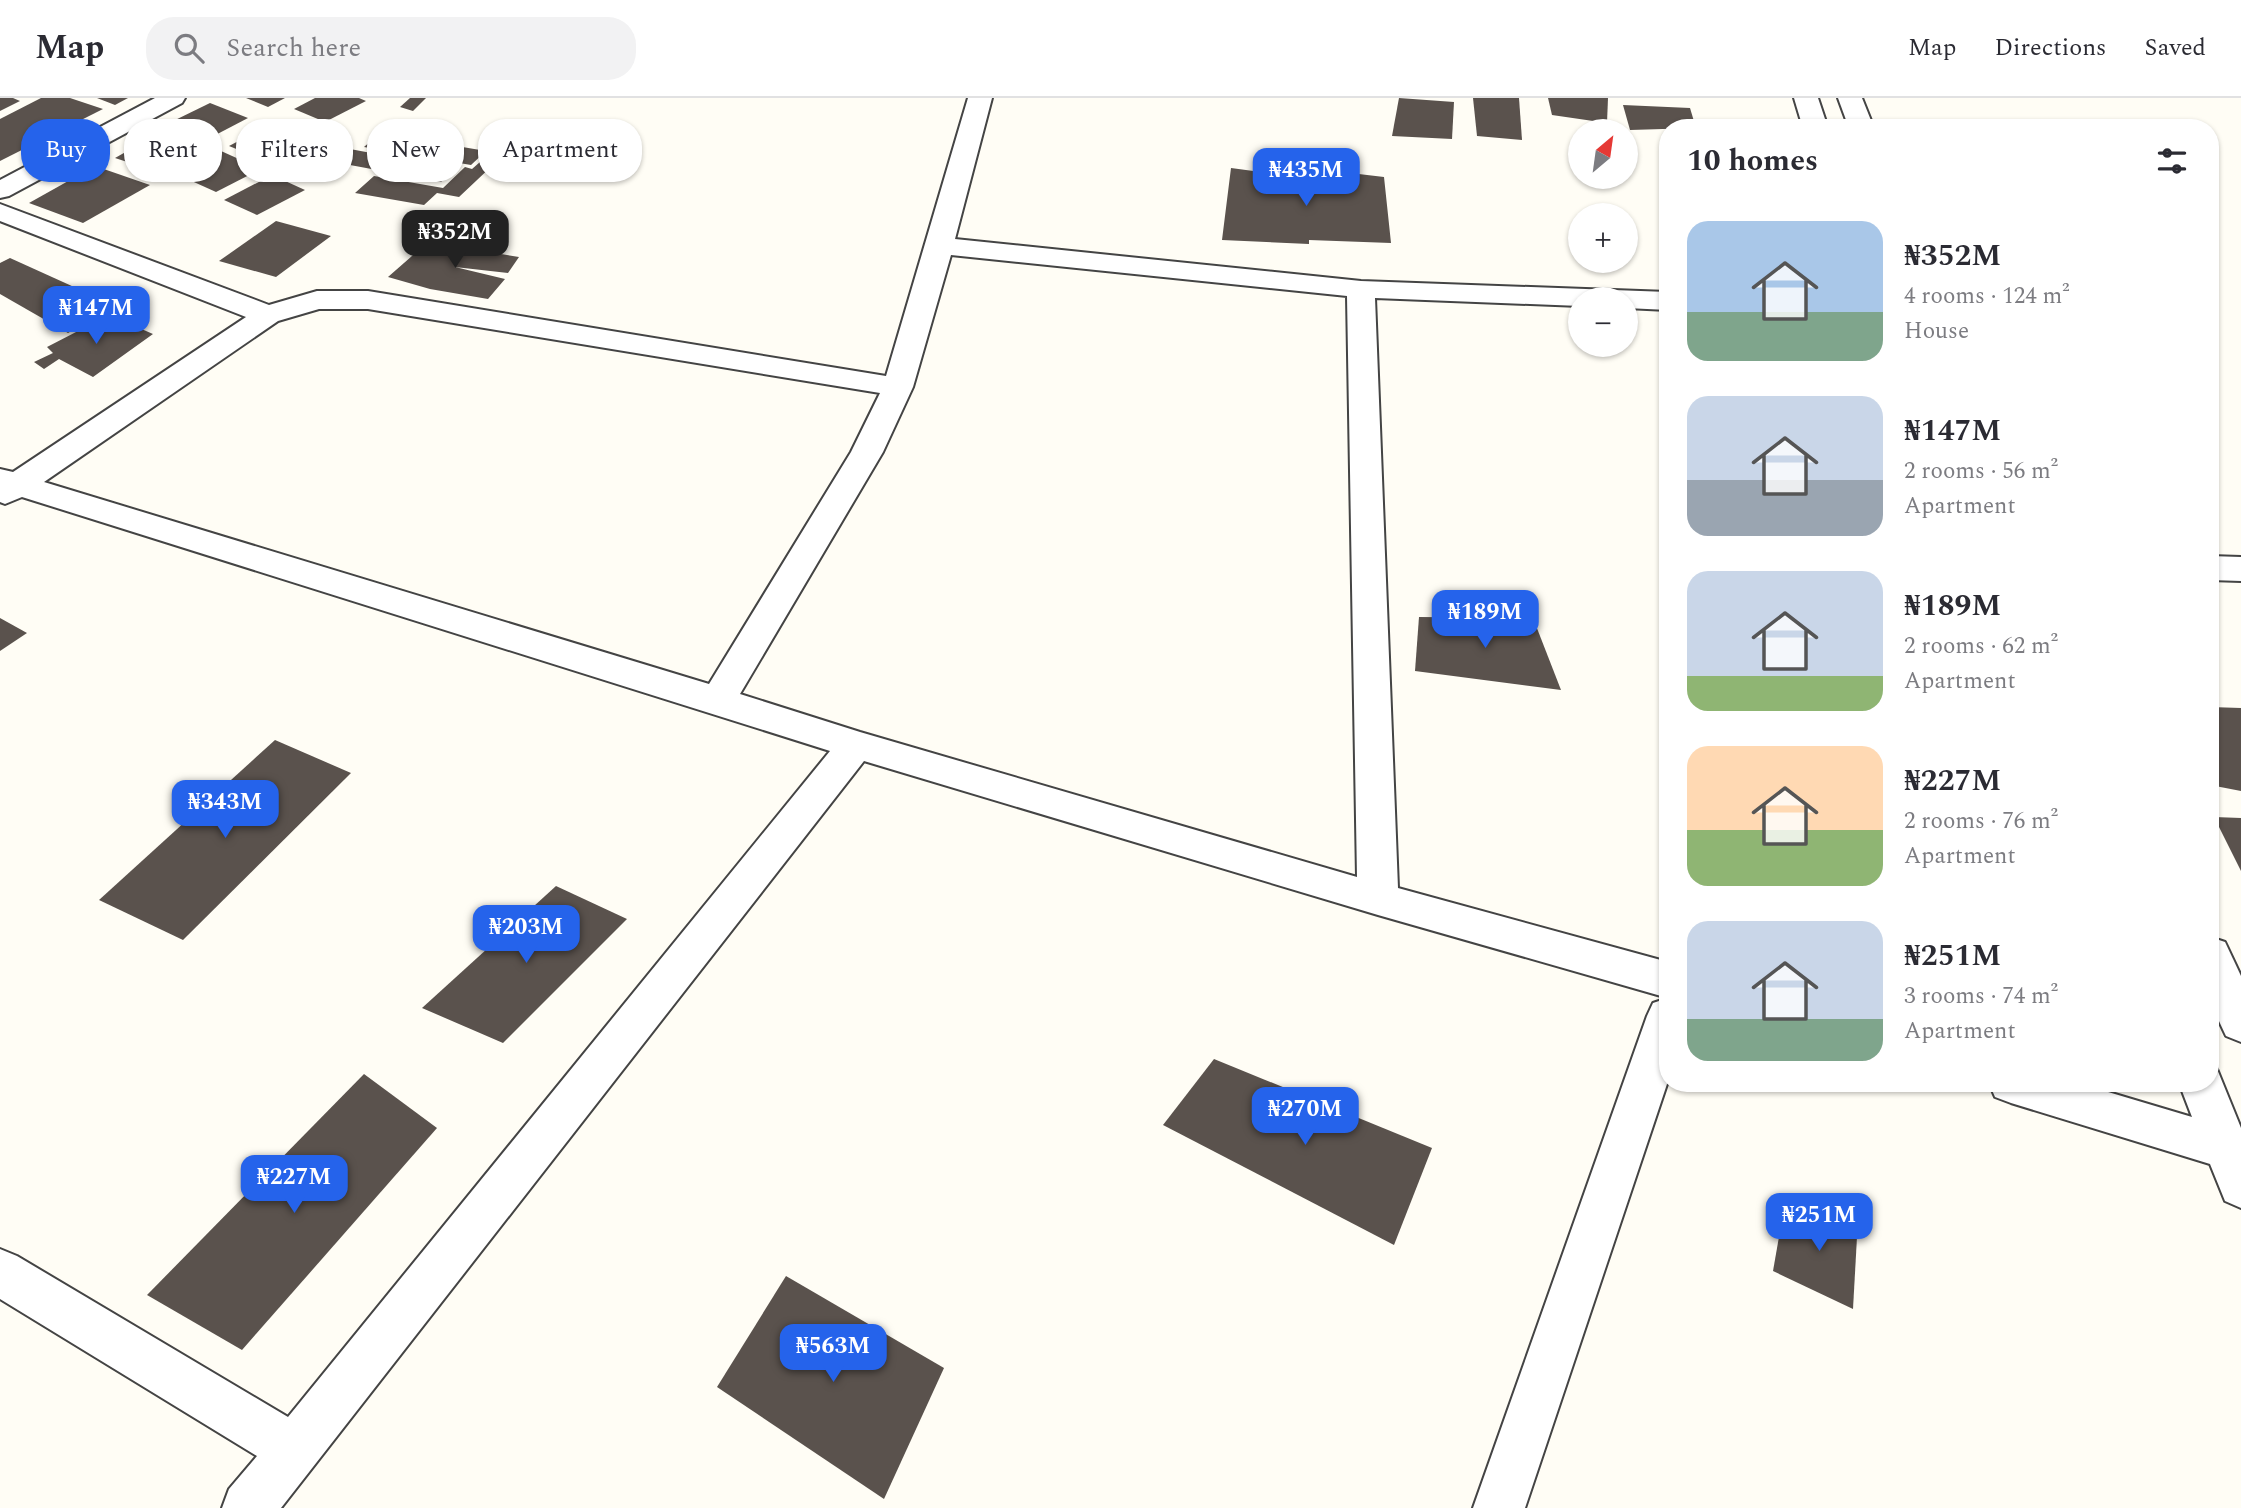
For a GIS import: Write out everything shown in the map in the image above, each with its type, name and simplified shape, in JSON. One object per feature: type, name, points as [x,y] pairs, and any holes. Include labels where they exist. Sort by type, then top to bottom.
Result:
[{"type":"street","points":[[0,190],[173,98]]},
{"type":"street","points":[[718,700],[867,452],[898,387],[980,98]]},
{"type":"street","points":[[1806,98],[1813,119]]},
{"type":"street","points":[[1850,98],[1858,119]]},
{"type":"street","points":[[0,212],[268,315]]},
{"type":"street","points":[[940,246],[1361,289],[1659,301]]},
{"type":"street","points":[[1361,289],[1378,899]]},
{"type":"street","points":[[6,487],[268,315],[317,300],[368,300],[898,387]]},
{"type":"street","points":[[6,487],[718,700],[856,745],[1378,899],[1659,977]]},
{"type":"street","points":[[2219,568],[2241,569]]},
{"type":"street","points":[[248,1508],[856,745]]},
{"type":"street","points":[[2219,974],[2241,1023]]},
{"type":"street","points":[[1499,1508],[1659,1042]]},
{"type":"street","points":[[2035,1092],[2234,1167]]},
{"type":"street","points":[[2205,1092],[2234,1167]]},
{"type":"street","points":[[0,1272],[295,1450]]},
{"type":"building","points":[[0,98],[13,98],[20,101],[0,111]]},
{"type":"building","points":[[41,98],[70,98],[103,109],[83,119],[21,119],[21,150],[0,161],[0,119]]},
{"type":"building","points":[[97,98],[128,98],[115,105]]},
{"type":"building","points":[[246,98],[285,98],[268,107]]},
{"type":"building","points":[[315,98],[359,98],[366,101],[331,119],[318,119],[294,109]]},
{"type":"building","points":[[410,98],[426,98],[413,111],[400,107]]},
{"type":"building","points":[[1399,98],[1454,102],[1452,139],[1392,136]]},
{"type":"building","points":[[1473,98],[1519,98],[1522,140],[1477,136]]},
{"type":"building","points":[[1548,98],[1608,98],[1607,119],[1552,115]]},
{"type":"building","points":[[210,103],[248,118],[236,119],[236,124],[222,132],[222,119],[177,119]]},
{"type":"building","points":[[1623,105],[1690,108],[1693,119],[1659,119],[1659,129],[1638,130],[1638,119],[1627,119]]},
{"type":"building","points":[[464,147],[478,150],[478,158],[471,165],[464,164]]},
{"type":"building","points":[[353,150],[367,152],[367,168],[353,166]]},
{"type":"building","points":[[222,151],[236,158],[236,182],[216,192],[194,182],[222,182]]},
{"type":"building","points":[[124,153],[124,161],[115,158]]},
{"type":"building","points":[[478,164],[478,179],[459,197],[437,193],[424,205],[355,193],[367,182],[408,182],[443,188],[449,182],[464,182],[464,168],[472,169]]},
{"type":"building","points":[[1231,168],[1306,178],[1306,187],[1308,168],[1384,177],[1391,243],[1309,240],[1309,244],[1222,240]]},
{"type":"building","points":[[110,171],[124,176],[124,182],[150,185],[83,223],[29,203],[66,182],[110,182]]},
{"type":"building","points":[[259,182],[287,182],[305,190],[257,215],[224,200]]},
{"type":"building","points":[[276,221],[331,236],[276,277],[219,261]]},
{"type":"building","points":[[428,242],[519,257],[508,273],[455,267],[505,279],[488,299],[430,289],[388,277]]},
{"type":"building","points":[[10,258],[116,306],[68,333],[0,294],[0,263]]},
{"type":"building","points":[[109,315],[153,334],[93,377],[59,359],[44,369],[34,362],[53,353],[47,347]]},
{"type":"building","points":[[1419,617],[1533,618],[1561,690],[1415,671]]},
{"type":"building","points":[[0,618],[27,633],[0,651]]},
{"type":"building","points":[[2219,707],[2241,708],[2241,791],[2219,787]]},
{"type":"building","points":[[275,740],[351,773],[183,940],[99,900]]},
{"type":"building","points":[[2219,817],[2241,818],[2241,871],[2219,827]]},
{"type":"building","points":[[556,886],[627,919],[503,1043],[422,1008]]},
{"type":"building","points":[[1214,1059],[1432,1148],[1394,1245],[1163,1125]]},
{"type":"building","points":[[364,1074],[437,1128],[242,1350],[147,1295]]},
{"type":"building","points":[[1784,1208],[1858,1219],[1853,1309],[1773,1271]]},
{"type":"building","points":[[786,1276],[944,1368],[884,1499],[717,1387]]}]
